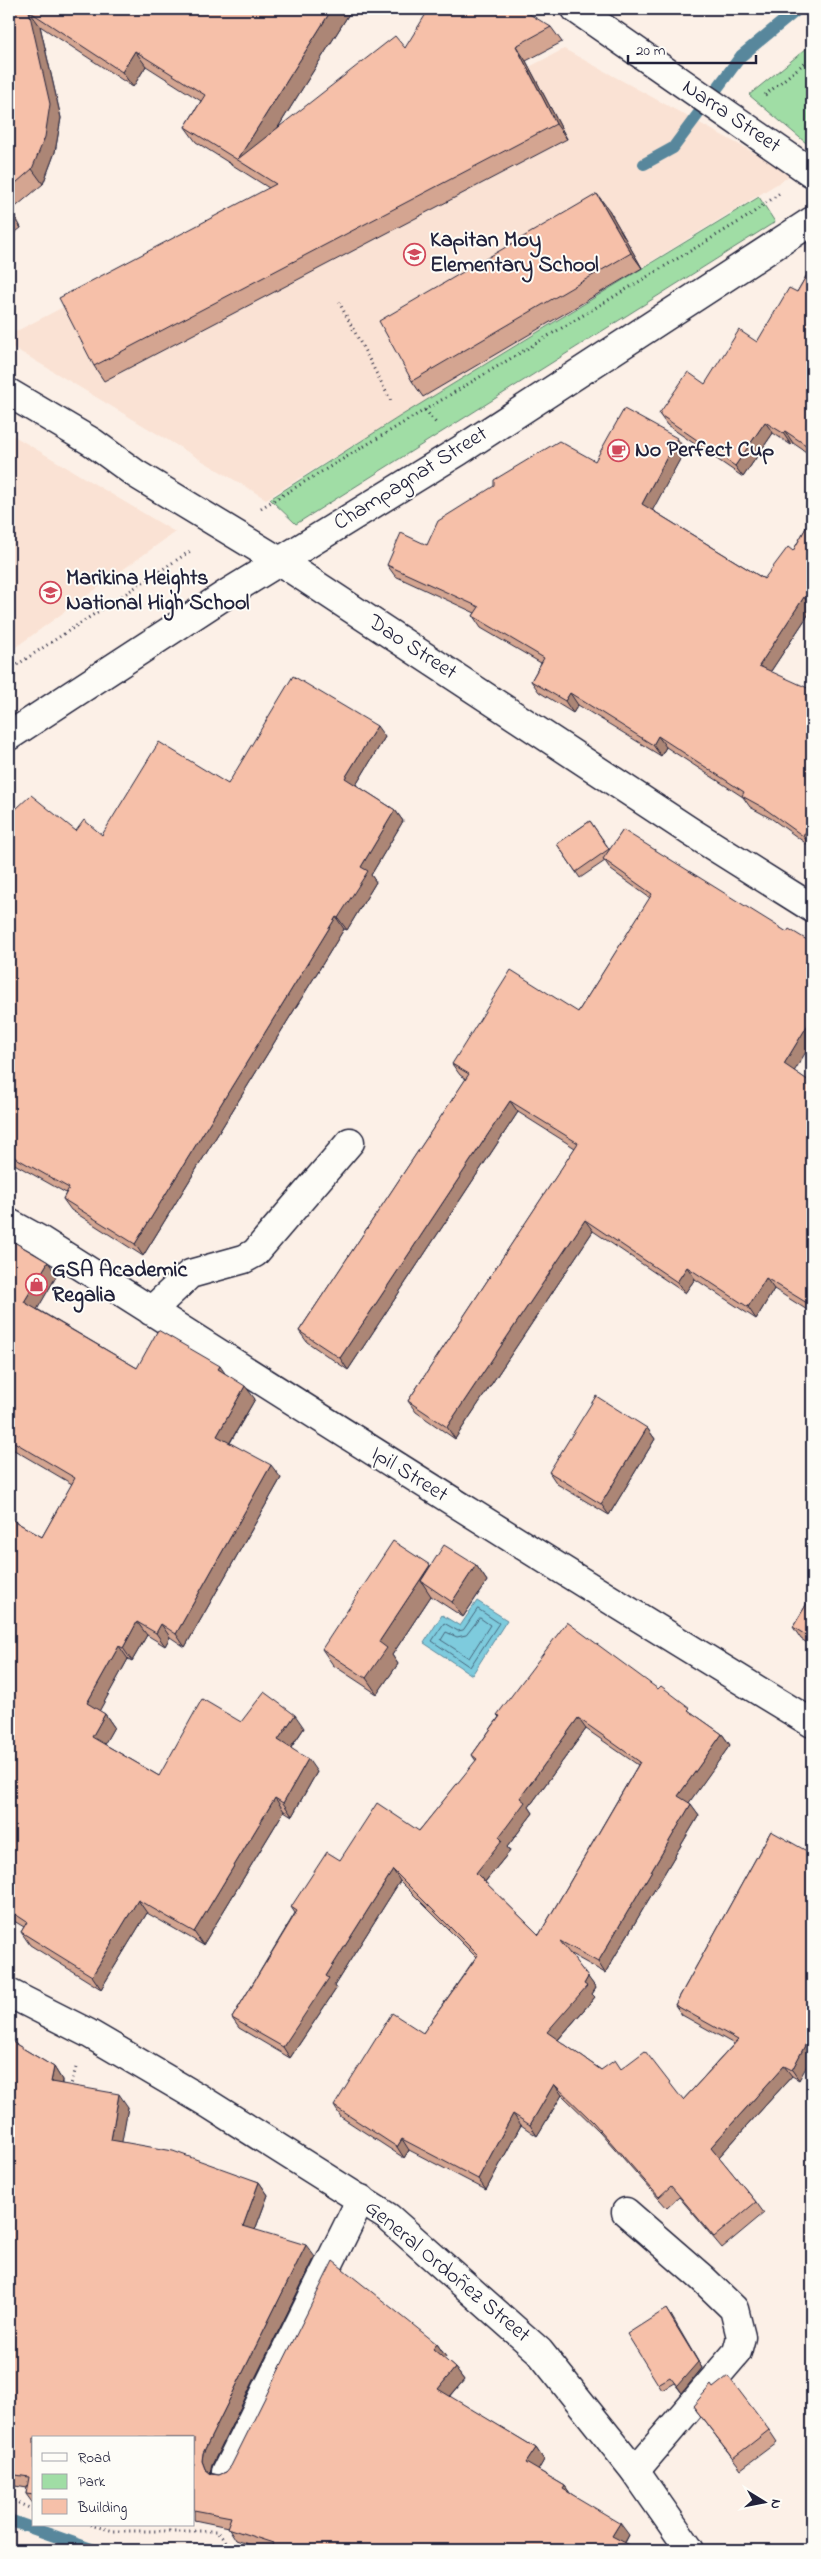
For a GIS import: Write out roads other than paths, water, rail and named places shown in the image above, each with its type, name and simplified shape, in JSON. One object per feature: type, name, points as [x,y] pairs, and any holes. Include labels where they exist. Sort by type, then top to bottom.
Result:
[{"type":"street","name":"Narra Street","points":[[576,9],[686,87],[744,124],[811,173]]},
{"type":"street","name":"Champagnat Street","points":[[9,736],[228,593],[459,451],[812,221]]},
{"type":"street","name":"Dao Street","points":[[9,393],[92,442],[136,474],[281,562],[691,832],[812,908]]},
{"type":"street","points":[[151,1311],[190,1274],[244,1259],[255,1253],[350,1142]]},
{"type":"street","name":"Ipil Street","points":[[9,1223],[40,1240],[361,1445],[812,1723]]},
{"type":"street","name":"General Ordoñez Street","points":[[9,1993],[88,2033],[204,2101],[388,2217],[539,2351],[635,2471],[690,2550]]},
{"type":"street","points":[[226,2472],[360,2199]]},
{"type":"street","points":[[626,2212],[702,2278],[734,2309],[741,2336],[737,2352],[635,2471]]},
{"type":"water","points":[[477,1601],[507,1620],[472,1675],[424,1643],[442,1615],[460,1626]]},
{"type":"waterway","points":[[644,164],[673,148],[741,56],[798,9]]},
{"type":"waterway","points":[[9,2520],[94,2550]]},
{"type":"place","name":"Kapitan Moy Elementary School","points":[[414,254]]},
{"type":"place","name":"No Perfect Cup","points":[[619,451]]},
{"type":"place","name":"Marikina Heights National High School","points":[[50,592]]},
{"type":"place","name":"GSA Academic Regalia","points":[[36,1284]]}]
